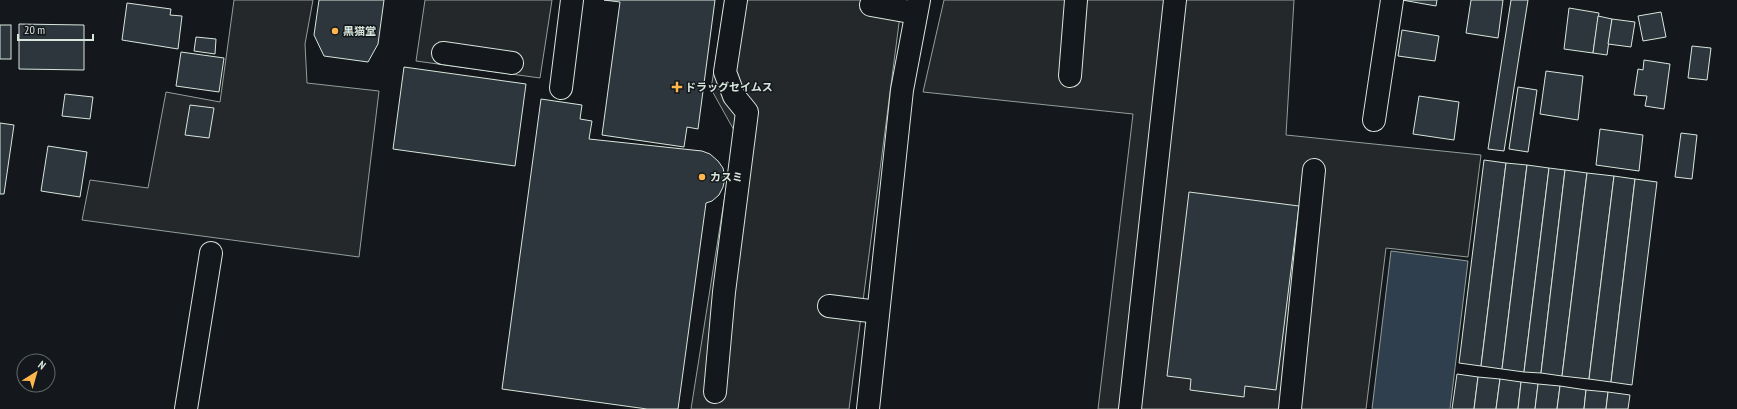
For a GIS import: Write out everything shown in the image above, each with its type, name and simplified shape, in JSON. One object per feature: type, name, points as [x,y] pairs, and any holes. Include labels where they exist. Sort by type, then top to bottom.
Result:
[{"type":"street","points":[[561,88],[572,0]]},
{"type":"street","points":[[715,392],[724,292],[747,112],[734,96],[725,72],[736,0]]},
{"type":"street","points":[[1070,76],[1076,0]]},
{"type":"street","points":[[1130,409],[1175,0]]},
{"type":"street","points":[[1374,120],[1392,0]]},
{"type":"street","points":[[868,409],[902,90],[917,6],[871,5]]},
{"type":"street","points":[[443,53],[512,63]]},
{"type":"street","points":[[1290,409],[1314,170]]},
{"type":"street","points":[[186,409],[211,253]]},
{"type":"street","points":[[829,306],[878,312]]},
{"type":"shaded area","points":[[234,0],[313,0],[305,44],[307,83],[379,91],[359,257],[82,220],[90,180],[148,188],[166,92],[220,102]]},
{"type":"shaded area","points":[[425,0],[552,0],[540,78],[416,61]]},
{"type":"shaded area","points":[[725,0],[902,0],[849,409],[691,409],[735,132],[711,89]]},
{"type":"shaded area","points":[[944,0],[1294,0],[1286,135],[1481,155],[1468,257],[1386,248],[1366,409],[1098,409],[1133,114],[923,92]]},
{"type":"water","points":[[1391,251],[1468,261],[1450,409],[1372,409]]},
{"type":"building","points":[[319,0],[384,0],[378,44],[368,62],[324,56],[314,35]]},
{"type":"building","points":[[604,0],[715,0],[698,129],[687,127],[684,147],[602,135],[620,2]]},
{"type":"building","points":[[1402,0],[1437,0],[1436,6]]},
{"type":"building","points":[[1471,0],[1503,0],[1498,38],[1466,33]]},
{"type":"building","points":[[1511,0],[1528,0],[1504,151],[1488,149]]},
{"type":"building","points":[[127,3],[171,9],[170,15],[182,16],[178,49],[122,40]]},
{"type":"building","points":[[1569,8],[1599,13],[1593,53],[1564,49]]},
{"type":"building","points":[[1661,12],[1666,37],[1643,41],[1638,16]]},
{"type":"building","points":[[1598,16],[1612,19],[1607,55],[1593,53]]},
{"type":"building","points":[[1612,19],[1635,22],[1631,47],[1608,44]]},
{"type":"building","points":[[19,24],[84,25],[84,70],[19,69]]},
{"type":"building","points":[[0,25],[11,25],[11,59],[0,59]]},
{"type":"building","points":[[1402,30],[1439,36],[1435,61],[1398,56]]},
{"type":"building","points":[[196,37],[216,39],[215,54],[194,51]]},
{"type":"building","points":[[1692,46],[1711,48],[1707,80],[1688,78]]},
{"type":"building","points":[[181,52],[224,58],[219,92],[176,86]]},
{"type":"building","points":[[1644,60],[1670,64],[1664,109],[1645,106],[1647,96],[1634,95],[1638,69],[1643,70]]},
{"type":"building","points":[[404,67],[526,84],[515,166],[393,149]]},
{"type":"building","points":[[1546,71],[1583,76],[1578,120],[1540,114]]},
{"type":"building","points":[[1518,87],[1537,90],[1528,152],[1509,149]]},
{"type":"building","points":[[65,94],[93,97],[90,119],[62,116]]},
{"type":"building","points":[[1419,96],[1459,102],[1454,140],[1413,134]]},
{"type":"building","points":[[541,99],[582,105],[580,119],[592,121],[589,139],[702,151],[710,154],[723,168],[725,178],[723,187],[719,195],[712,201],[706,203],[678,409],[647,409],[502,389]]},
{"type":"building","points":[[190,105],[214,108],[209,138],[185,135]]},
{"type":"building","points":[[0,123],[14,125],[4,194],[0,194]]},
{"type":"building","points":[[1600,129],[1643,135],[1639,171],[1596,165]]},
{"type":"building","points":[[1681,133],[1697,135],[1692,179],[1675,177]]},
{"type":"building","points":[[48,146],[87,152],[80,197],[41,191]]},
{"type":"building","points":[[1484,160],[1506,163],[1481,366],[1459,363]]},
{"type":"building","points":[[1506,163],[1527,165],[1502,369],[1481,366]]},
{"type":"building","points":[[1527,165],[1549,168],[1524,372],[1502,369]]},
{"type":"building","points":[[1549,168],[1565,170],[1541,373],[1524,372]]},
{"type":"building","points":[[1565,170],[1587,173],[1562,376],[1541,373]]},
{"type":"building","points":[[1587,173],[1614,176],[1589,379],[1562,376]]},
{"type":"building","points":[[1614,176],[1635,179],[1611,382],[1589,379]]},
{"type":"building","points":[[1635,179],[1657,182],[1632,385],[1611,382]]},
{"type":"building","points":[[1189,192],[1299,206],[1276,390],[1245,386],[1244,397],[1190,390],[1191,379],[1167,376]]},
{"type":"building","points":[[1457,374],[1478,377],[1474,409],[1452,409]]},
{"type":"building","points":[[1478,377],[1500,379],[1496,409],[1474,409]]},
{"type":"building","points":[[1500,379],[1521,382],[1518,409],[1496,409]]},
{"type":"building","points":[[1521,382],[1538,384],[1535,409],[1518,409]]},
{"type":"building","points":[[1538,384],[1560,386],[1557,409],[1535,409]]},
{"type":"building","points":[[1560,386],[1586,390],[1584,409],[1557,409]]},
{"type":"building","points":[[1586,390],[1608,392],[1606,409],[1584,409]]},
{"type":"building","points":[[1608,392],[1630,395],[1628,409],[1606,409]]},
{"type":"place","name":"黒猫堂","points":[[335,31]]},
{"type":"place","name":"ドラッグセイムス","points":[[677,87]]},
{"type":"place","name":"カスミ","points":[[702,177]]}]
